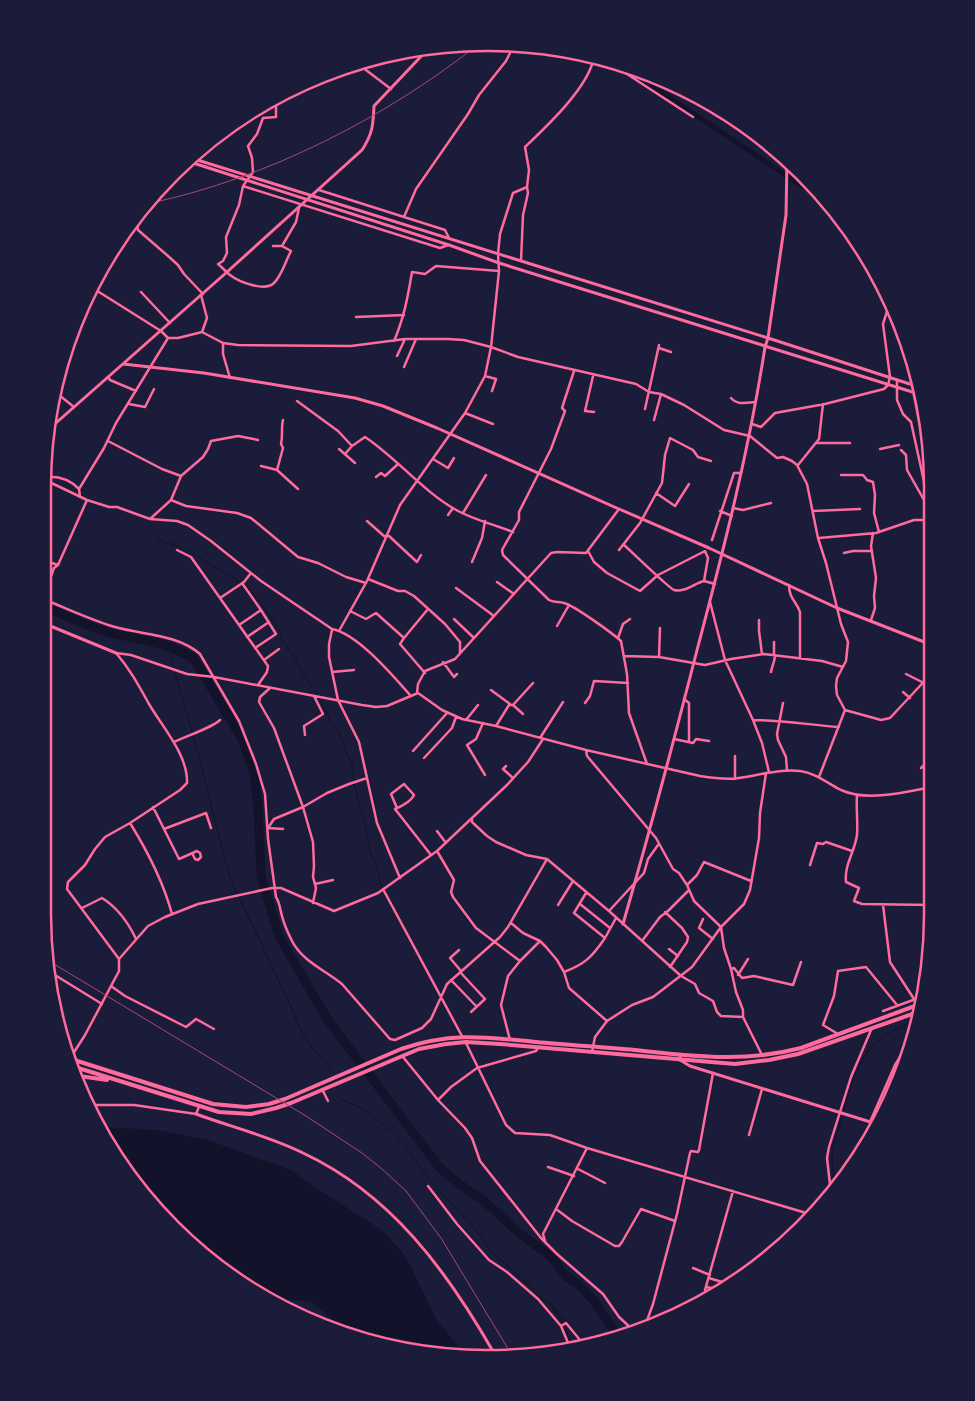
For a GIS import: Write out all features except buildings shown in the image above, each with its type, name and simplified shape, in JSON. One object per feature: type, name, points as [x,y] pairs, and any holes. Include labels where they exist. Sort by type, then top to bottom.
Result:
[{"type":"highway","points":[[76,1060],[213,1104],[246,1107],[269,1104],[285,1099],[396,1051],[420,1043],[463,1036],[697,1056],[752,1057],[801,1048],[913,1007]]},
{"type":"highway","points":[[80,1068],[199,1107],[218,1112],[251,1114],[291,1103],[400,1056],[420,1049],[446,1044],[466,1042],[735,1064],[798,1054],[912,1015]]},
{"type":"highway","points":[[83,1076],[119,1081]]},
{"type":"street","points":[[404,216],[416,189],[511,52]]},
{"type":"street","points":[[56,423],[202,295],[362,150],[370,138],[373,128],[374,106],[421,57]]},
{"type":"street","points":[[521,261],[523,216],[528,193],[529,170],[525,148],[556,117],[593,64]]},
{"type":"street","points":[[365,69],[391,89]]},
{"type":"street","points":[[626,73],[693,118]]},
{"type":"street","points":[[273,246],[282,246],[291,251],[272,285],[252,285],[229,275],[218,264],[223,261],[227,253],[226,237],[239,205],[243,186],[253,172],[252,158],[248,146],[257,134],[263,118],[276,117],[276,106]]},
{"type":"street","points":[[199,161],[911,384]]},
{"type":"street","points":[[196,164],[449,245],[499,263],[913,392]]},
{"type":"street","points":[[623,924],[650,831],[723,554],[750,436],[768,338],[786,215],[787,171]]},
{"type":"street","points":[[243,186],[440,248],[449,245]]},
{"type":"street","points":[[339,631],[368,579],[400,505],[466,413],[485,376],[491,347],[499,271],[500,234],[510,198],[513,193],[527,187]]},
{"type":"street","points":[[319,190],[445,230],[450,238]]},
{"type":"street","points":[[282,246],[296,222],[301,205]]},
{"type":"street","points":[[138,227],[138,230],[178,265],[202,295],[207,318],[202,332]]},
{"type":"street","points":[[394,340],[404,316],[412,272],[425,274],[436,266],[499,271]]},
{"type":"street","points":[[98,291],[161,331],[168,338],[178,338],[202,332],[223,343],[238,345],[351,346],[405,339],[448,338],[464,340],[518,357],[593,376],[636,384],[649,392],[660,394],[691,409],[724,430],[750,436],[777,458],[783,457],[792,460],[797,465],[807,484],[818,538],[848,642],[846,661],[837,678],[836,686],[837,695],[845,710],[881,720],[890,718],[924,683],[906,674]]},
{"type":"street","points":[[141,292],[170,323]]},
{"type":"street","points":[[752,424],[761,427],[775,413],[823,404],[884,389],[888,385],[890,377],[883,324],[887,312]]},
{"type":"street","points":[[356,317],[404,316]]},
{"type":"street","points":[[79,489],[149,367],[168,338]]},
{"type":"street","points":[[397,356],[405,339]]},
{"type":"street","points":[[404,367],[416,339]]},
{"type":"street","points":[[223,343],[223,354],[230,378]]},
{"type":"street","points":[[646,409],[659,347],[671,352]]},
{"type":"street","points":[[122,364],[230,378],[368,402],[398,411],[723,554],[837,608],[924,642]]},
{"type":"street","points":[[574,371],[562,408],[565,411],[563,419],[551,449],[520,512],[520,520],[502,550],[503,554],[549,600],[554,603],[563,602],[621,641],[628,684],[629,713],[647,764]]},
{"type":"street","points":[[485,376],[496,379],[492,391]]},
{"type":"street","points":[[593,376],[585,411],[594,412]]},
{"type":"street","points":[[108,377],[110,380],[136,391]]},
{"type":"street","points":[[897,380],[897,400],[903,414],[911,422],[924,480]]},
{"type":"street","points":[[129,404],[145,407],[154,389]]},
{"type":"street","points":[[654,420],[660,394]]},
{"type":"street","points":[[61,397],[74,407]]},
{"type":"street","points":[[731,398],[734,402],[740,403],[756,402]]},
{"type":"street","points":[[297,401],[338,431],[352,446]]},
{"type":"street","points":[[797,465],[817,443],[823,404]]},
{"type":"street","points":[[466,413],[493,424]]},
{"type":"street","points":[[277,470],[283,448],[281,444],[283,437],[280,429],[283,420]]},
{"type":"street","points":[[150,519],[171,500],[181,476],[203,457],[211,441],[238,436],[258,440]]},
{"type":"street","points":[[345,454],[364,437],[394,459],[418,481],[453,508],[513,532]]},
{"type":"street","points":[[619,550],[640,523],[662,483],[665,455],[670,438],[692,450],[698,457],[711,461]]},
{"type":"street","points":[[108,441],[162,469],[181,476]]},
{"type":"street","points":[[817,443],[850,443]]},
{"type":"street","points":[[880,450],[899,445]]},
{"type":"street","points":[[339,449],[354,463]]},
{"type":"street","points":[[901,450],[906,456],[907,470],[924,500]]},
{"type":"street","points":[[433,459],[448,468],[454,458]]},
{"type":"street","points":[[376,477],[381,473],[385,476],[398,464]]},
{"type":"street","points":[[261,466],[277,470],[298,489]]},
{"type":"street","points":[[712,540],[734,473],[741,473]]},
{"type":"street","points":[[463,513],[486,475]]},
{"type":"street","points":[[841,475],[863,475],[867,480],[873,482],[875,495],[874,513],[878,532]]},
{"type":"street","points":[[51,477],[59,477],[73,483],[79,489],[80,496]]},
{"type":"street","points":[[51,483],[87,500],[117,507],[150,519],[177,521],[188,525],[295,606],[332,629],[339,631],[370,652],[410,695]]},
{"type":"street","points":[[656,493],[675,506],[689,484]]},
{"type":"street","points":[[51,576],[87,500]]},
{"type":"street","points":[[171,500],[186,506],[237,513],[251,518],[298,557],[318,563],[346,577],[366,583]]},
{"type":"street","points":[[733,508],[743,510],[771,503]]},
{"type":"street","points":[[448,515],[453,508]]},
{"type":"street","points":[[417,693],[418,684],[425,672],[443,662],[455,659],[551,553],[586,553],[619,509]]},
{"type":"street","points":[[813,511],[860,509]]},
{"type":"street","points":[[720,511],[732,516]]},
{"type":"street","points":[[818,538],[873,533],[914,520],[924,519]]},
{"type":"street","points":[[366,521],[384,536],[390,536],[417,562],[421,555]]},
{"type":"street","points":[[472,562],[482,538],[485,521]]},
{"type":"street","points":[[871,620],[874,608],[876,578],[871,551],[873,533]]},
{"type":"street","points":[[624,545],[658,575],[668,587],[675,591],[684,589],[697,582],[704,581],[715,584]]},
{"type":"street","points":[[177,550],[191,557],[268,666],[267,672],[258,686]]},
{"type":"street","points":[[588,550],[594,562],[637,591],[643,590],[658,575],[678,563],[705,551],[708,558],[704,581]]},
{"type":"street","points":[[844,553],[871,551]]},
{"type":"street","points":[[51,563],[58,565]]},
{"type":"street","points":[[220,598],[242,583],[251,574]]},
{"type":"street","points":[[368,579],[398,591],[405,591],[414,596],[445,624],[460,642],[460,653]]},
{"type":"street","points":[[497,582],[514,594]]},
{"type":"street","points":[[242,583],[276,634],[255,648]]},
{"type":"street","points":[[789,584],[791,598],[800,612],[800,658]]},
{"type":"street","points":[[456,588],[494,616]]},
{"type":"street","points":[[51,602],[115,626],[168,638],[186,645],[200,654],[239,721],[256,764],[265,794],[273,888],[282,918],[293,944],[317,968],[333,976],[342,984],[390,1039],[395,1040],[422,1028],[435,1012],[447,984],[494,942],[511,923],[548,860]]},
{"type":"street","points":[[592,1052],[594,1037],[607,1021],[632,1005],[654,997],[692,967],[721,927],[744,904],[751,882],[759,838],[760,813],[768,773],[762,743],[725,660],[710,602]]},
{"type":"street","points":[[557,626],[569,606]]},
{"type":"street","points":[[425,672],[400,644],[428,609]]},
{"type":"street","points":[[239,625],[261,610]]},
{"type":"street","points":[[350,611],[366,619],[376,613],[404,638]]},
{"type":"street","points":[[454,619],[474,638]]},
{"type":"street","points":[[618,638],[623,624],[630,619]]},
{"type":"street","points":[[759,620],[762,654]]},
{"type":"street","points":[[247,637],[268,622]]},
{"type":"street","points":[[51,627],[116,653],[131,655],[164,667],[198,676],[212,676],[376,707],[387,706],[417,693],[447,713],[466,720],[700,776],[735,778],[801,771],[819,777],[842,790],[857,795],[890,795],[924,789]]},
{"type":"street","points":[[660,628],[660,657]]},
{"type":"street","points":[[332,629],[329,644],[338,700],[359,742],[377,823],[400,878]]},
{"type":"street","points":[[771,672],[775,655],[774,642]]},
{"type":"street","points":[[264,660],[279,649]]},
{"type":"street","points":[[116,653],[128,667],[150,706],[174,742],[186,776],[186,783],[180,790],[100,842],[85,865],[68,882],[67,889],[120,959]]},
{"type":"street","points":[[624,656],[660,657],[705,665],[762,654],[822,661],[843,667]]},
{"type":"street","points":[[443,662],[454,677],[457,674]]},
{"type":"street","points":[[332,672],[354,670]]},
{"type":"street","points":[[585,703],[590,696],[594,680],[628,684]]},
{"type":"street","points":[[496,726],[509,705],[512,705],[533,683]]},
{"type":"street","points":[[270,688],[260,697],[259,702],[274,728],[314,842],[313,877],[315,897],[313,903]]},
{"type":"street","points":[[491,690],[523,714]]},
{"type":"street","points":[[903,692],[910,698]]},
{"type":"street","points":[[305,735],[304,726],[323,714],[314,696]]},
{"type":"street","points":[[684,699],[689,703],[689,742]]},
{"type":"street","points":[[74,1053],[119,970],[120,959],[148,926],[198,904],[273,888],[281,888],[334,911],[352,905],[383,889],[446,843],[513,778],[528,762],[563,702]]},
{"type":"street","points":[[783,703],[777,734],[786,757],[787,771]]},
{"type":"street","points":[[466,720],[478,705]]},
{"type":"street","points":[[819,777],[845,710]]},
{"type":"street","points":[[413,750],[447,713]]},
{"type":"street","points":[[424,758],[452,728],[456,717]]},
{"type":"street","points":[[174,742],[215,725],[220,720]]},
{"type":"street","points":[[753,720],[780,720],[800,724],[839,727]]},
{"type":"street","points":[[483,723],[476,739],[467,745],[485,775]]},
{"type":"street","points":[[674,739],[693,743],[696,739],[709,741]]},
{"type":"street","points":[[586,750],[587,756],[650,831],[673,869],[679,873],[687,885],[694,900],[721,927],[724,948],[743,1010],[743,1017],[763,1056]]},
{"type":"street","points":[[735,756],[735,778]]},
{"type":"street","points":[[921,768],[924,765]]},
{"type":"street","points":[[506,766],[503,769],[513,778]]},
{"type":"street","points":[[268,829],[274,819],[328,793],[368,778]]},
{"type":"street","points":[[397,808],[414,798],[414,795],[404,784],[390,794],[397,808],[395,809],[431,855]]},
{"type":"street","points":[[857,795],[857,836],[845,878],[846,882],[860,888],[854,901],[862,904],[924,905]]},
{"type":"street","points":[[153,807],[178,859],[192,853]]},
{"type":"street","points":[[164,829],[206,813],[211,828]]},
{"type":"street","points":[[472,819],[475,826],[496,842],[526,855],[548,860],[609,911],[670,967],[695,984],[699,993],[713,1001],[716,1012],[721,1016],[743,1017]]},
{"type":"street","points":[[130,823],[151,859],[165,891],[172,914]]},
{"type":"street","points":[[268,829],[283,829]]},
{"type":"street","points":[[437,832],[446,843]]},
{"type":"street","points":[[810,864],[817,842],[823,844],[826,842],[852,851]]},
{"type":"street","points":[[609,911],[644,873],[648,859],[659,844]]},
{"type":"street","points":[[436,851],[454,880],[451,892],[455,901],[476,928],[520,961]]},
{"type":"street","points":[[687,885],[697,875],[704,862],[751,882]]},
{"type":"street","points":[[315,884],[333,880]]},
{"type":"street","points":[[558,904],[573,881]]},
{"type":"street","points":[[383,889],[463,1036],[506,1126],[515,1133],[550,1135],[804,1213]]},
{"type":"street","points":[[642,941],[665,912],[689,891]]},
{"type":"street","points":[[586,893],[574,913],[605,938]]},
{"type":"street","points":[[82,908],[102,898],[121,914],[136,939]]},
{"type":"street","points":[[580,904],[610,928]]},
{"type":"street","points":[[883,1011],[914,999],[890,962],[884,905]]},
{"type":"street","points":[[665,912],[688,936],[687,942],[670,967]]},
{"type":"street","points":[[564,972],[582,965],[597,950],[616,918]]},
{"type":"street","points":[[703,919],[699,928],[713,939]]},
{"type":"street","points":[[511,923],[523,933],[540,941],[557,960],[564,972],[569,988],[607,1021]]},
{"type":"street","points":[[510,1040],[501,1005],[508,976],[540,941]]},
{"type":"street","points":[[669,949],[678,956]]},
{"type":"street","points":[[459,950],[450,958],[485,998],[471,1012]]},
{"type":"street","points":[[738,975],[748,959]]},
{"type":"street","points":[[731,969],[734,968],[742,978],[754,976],[793,985],[802,962]]},
{"type":"street","points":[[840,1035],[823,1026],[834,996],[838,971],[866,967],[897,1005]]},
{"type":"street","points":[[56,976],[102,1004]]},
{"type":"street","points":[[451,980],[476,1006]]},
{"type":"street","points":[[111,986],[125,996],[186,1027],[196,1019],[214,1029]]},
{"type":"street","points":[[830,1184],[827,1158],[850,1077],[871,1030]]},
{"type":"street","points":[[438,1100],[451,1087],[477,1068],[536,1051],[538,1048]]},
{"type":"street","points":[[680,1054],[680,1060],[699,1068],[870,1122],[900,1058]]},
{"type":"street","points":[[400,1056],[465,1128],[472,1138],[480,1161],[546,1243],[603,1294],[619,1317],[629,1327]]},
{"type":"street","points":[[697,1056],[696,1062],[699,1068]]},
{"type":"street","points":[[647,1320],[675,1221],[690,1153],[691,1151],[698,1152],[699,1150],[713,1073]]},
{"type":"street","points":[[322,1089],[328,1101]]},
{"type":"street","points":[[749,1135],[762,1089]]},
{"type":"street","points":[[95,1104],[167,1108],[196,1114],[284,1144],[328,1165],[349,1178],[402,1224],[420,1244],[454,1288],[492,1350]]},
{"type":"street","points":[[196,1114],[199,1107]]},
{"type":"street","points":[[546,1243],[543,1234],[578,1169],[587,1148]]},
{"type":"street","points":[[548,1167],[574,1176]]},
{"type":"street","points":[[578,1169],[605,1183]]},
{"type":"street","points":[[428,1186],[457,1224],[489,1260],[507,1272],[538,1299],[561,1326],[568,1342]]},
{"type":"street","points":[[710,1288],[706,1288],[733,1191]]},
{"type":"street","points":[[556,1209],[572,1221],[615,1246],[619,1246],[641,1209],[675,1221]]},
{"type":"street","points":[[693,1268],[722,1281]]},
{"type":"street","points":[[561,1326],[566,1323],[580,1340]]},
{"type":"shaded area","points":[[107,1127],[157,1130],[208,1140],[291,1170],[383,1231],[406,1257],[435,1317],[460,1349],[402,1341],[347,1327],[337,1323],[312,1302],[288,1299],[288,1301],[269,1291],[222,1260],[179,1222],[141,1179]]},
{"type":"waterway","points":[[639,78],[802,186]]},
{"type":"waterway","points":[[156,534],[161,541],[181,547],[245,585],[261,603],[280,631],[282,640],[296,659],[299,668],[317,694],[331,722],[338,730],[352,763],[354,784],[366,828],[370,852],[378,870],[382,888]]},
{"type":"waterway","points":[[51,610],[118,635],[174,648],[194,659],[243,741],[254,774],[258,805],[261,876],[279,936],[326,1017],[440,1168],[483,1200],[518,1232],[551,1257],[566,1276],[579,1285],[594,1301],[614,1331]]},
{"type":"waterway","points":[[169,646],[174,668]]},
{"type":"waterway","points":[[175,673],[230,878],[301,1030],[309,1044],[331,1069]]},
{"type":"waterway","points":[[844,1109],[860,1063],[867,1052],[887,1034],[910,1023]]},
{"type":"waterway","points":[[338,1096],[340,1100],[356,1105],[372,1115],[392,1132],[408,1149],[426,1176],[475,1229],[492,1252],[539,1296],[550,1303],[567,1323]]},
{"type":"waterway","points":[[833,1180],[832,1154],[841,1119]]},
{"type":"waterway","points":[[553,1308],[564,1325],[570,1342]]},
{"type":"waterway","points":[[571,1327],[581,1339]]},
{"type":"railway","points":[[159,201],[239,178],[282,161],[324,141],[366,120],[406,96],[468,52]]},
{"type":"railway","points":[[909,374],[920,428]]},
{"type":"railway","points":[[54,964],[306,1116],[362,1153],[382,1169],[406,1191],[441,1238],[508,1349]]}]
